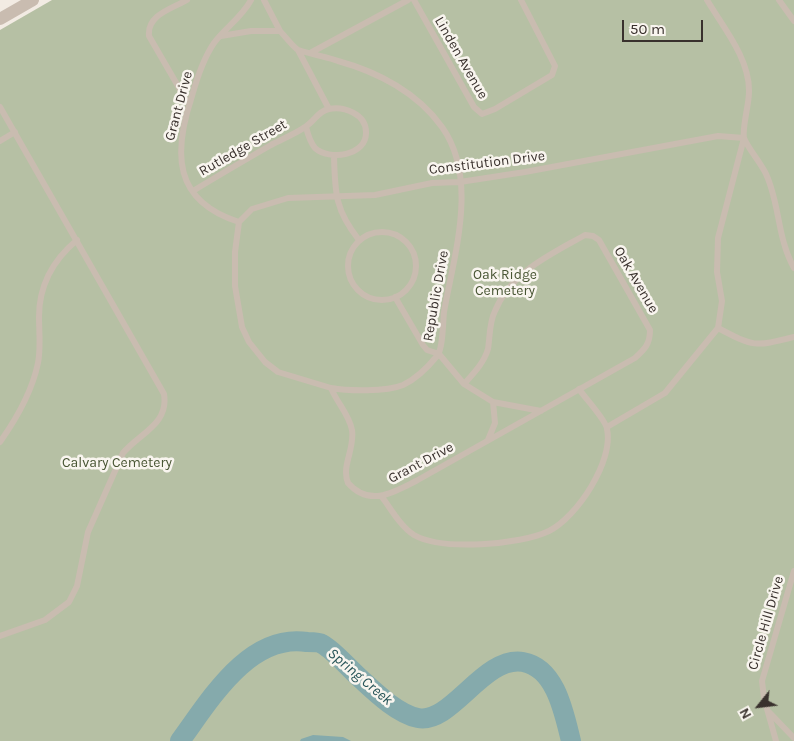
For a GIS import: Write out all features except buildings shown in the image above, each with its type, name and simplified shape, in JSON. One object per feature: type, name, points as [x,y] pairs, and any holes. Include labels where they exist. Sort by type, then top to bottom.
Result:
[{"type":"street","points":[[0,19],[34,0]]},
{"type":"lane","points":[[187,0],[155,18],[148,29],[149,36],[189,104]]},
{"type":"lane","name":"Grant Drive","points":[[239,222],[215,214],[203,205],[193,191],[182,169],[180,145],[189,104],[207,54],[251,0]]},
{"type":"lane","points":[[264,0],[280,31],[298,50],[329,109]]},
{"type":"lane","points":[[312,52],[408,0]]},
{"type":"lane","name":"Linden Avenue","points":[[414,0],[474,107],[482,114],[496,109],[552,75],[555,66],[521,0]]},
{"type":"lane","points":[[607,427],[665,393],[718,328],[722,301],[718,272],[718,238],[744,138],[749,91],[745,66],[707,0]]},
{"type":"lane","points":[[779,0],[794,21]]},
{"type":"lane","points":[[221,36],[251,30],[280,31]]},
{"type":"lane","name":"Republic Drive","points":[[298,50],[312,52],[371,73],[406,91],[442,126],[450,139],[457,158],[460,182],[461,228],[449,285],[439,354],[422,372],[401,386],[360,389],[331,388]]},
{"type":"lane","points":[[0,107],[164,394],[164,410],[159,422],[132,443],[123,453],[94,517],[77,586],[69,602],[46,620],[0,636]]},
{"type":"lane","points":[[329,109],[355,113],[363,121],[367,130],[366,138],[360,145],[345,154],[334,156],[322,152],[313,146],[306,127],[322,112],[329,109]]},
{"type":"lane","name":"Rutledge Street","points":[[193,191],[306,127]]},
{"type":"lane","points":[[0,141],[15,132]]},
{"type":"lane","name":"Constitution Drive","points":[[239,222],[252,209],[278,201],[305,196],[375,195],[427,183],[460,182],[525,172],[718,136],[744,138]]},
{"type":"lane","points":[[744,138],[766,173],[780,219],[781,234],[787,255],[794,268]]},
{"type":"lane","points":[[334,156],[335,196],[349,227],[359,240]]},
{"type":"lane","points":[[239,222],[235,252],[235,286],[237,310],[249,342],[265,362],[278,372],[331,388]]},
{"type":"lane","points":[[375,232],[387,232],[406,242],[414,254],[416,263],[414,278],[406,290],[395,297],[382,300],[367,297],[357,290],[351,282],[347,264],[351,250],[359,240],[375,232]]},
{"type":"lane","name":"Oak Avenue","points":[[464,384],[482,363],[487,350],[494,313],[507,289],[519,275],[585,235],[593,236],[599,240],[650,330],[650,340]]},
{"type":"lane","points":[[0,442],[17,418],[34,380],[40,347],[40,297],[54,263],[77,240]]},
{"type":"lane","points":[[395,297],[423,345],[427,350],[439,354],[464,384],[493,402],[540,411]]},
{"type":"lane","points":[[718,328],[747,343],[759,345],[794,337]]},
{"type":"lane","name":"Grant Drive","points":[[331,388],[349,419],[352,430],[352,449],[346,469],[348,483],[363,495],[382,497],[635,358],[646,349],[650,340]]},
{"type":"lane","points":[[382,497],[412,534],[425,540],[450,543],[482,543],[538,535],[550,530],[565,519],[591,486],[605,457],[609,442],[607,427],[579,389]]},
{"type":"lane","points":[[487,441],[495,423],[493,402]]},
{"type":"lane","name":"Circle Hill Drive","points":[[776,741],[767,711],[762,681],[794,570]]},
{"type":"lane","points":[[767,711],[794,738]]},
{"type":"green space","name":"Oak Ridge Cemetery","points":[[52,0],[794,0],[794,741],[0,741],[0,30]]},
{"type":"water","points":[[313,735],[343,737],[351,741],[300,741]]},
{"type":"waterway","name":"Spring Creek","points":[[180,741],[218,689],[233,673],[249,659],[267,648],[286,642],[322,644],[388,702],[410,716],[418,718],[430,717],[443,711],[481,678],[495,669],[509,663],[523,662],[534,666],[551,682],[557,693],[571,741]]},
{"type":"park label","name":"Calvary Cemetery","points":[[117,463]]}]
